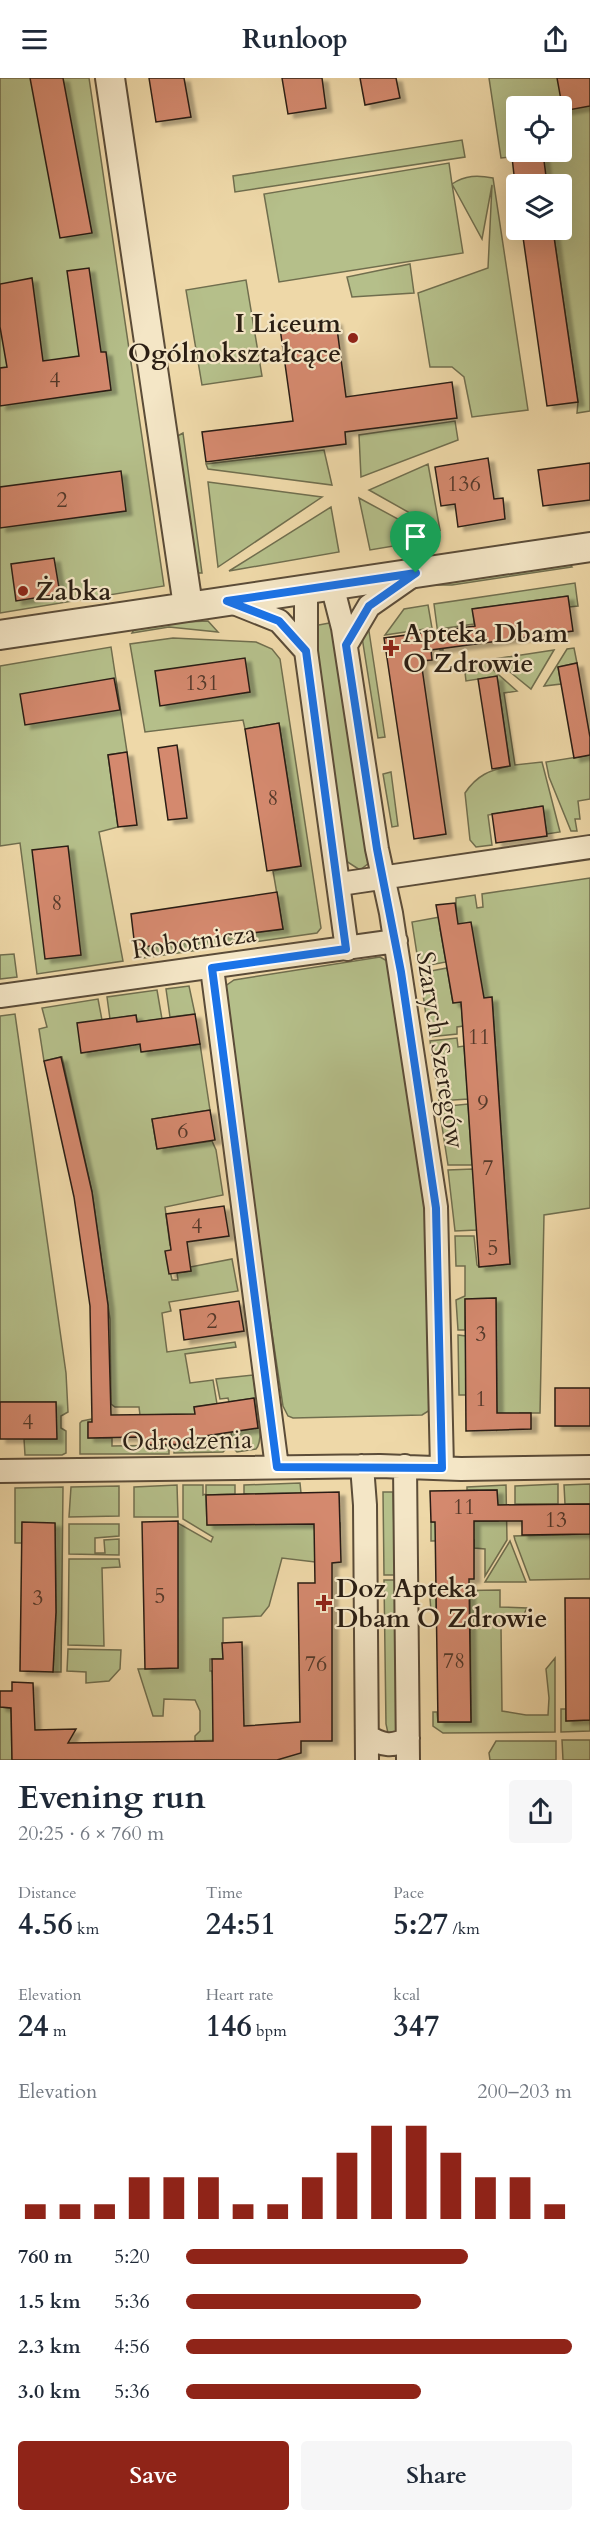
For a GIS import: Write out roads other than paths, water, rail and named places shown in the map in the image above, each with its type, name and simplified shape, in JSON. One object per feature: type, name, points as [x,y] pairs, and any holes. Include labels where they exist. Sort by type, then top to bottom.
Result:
[{"type":"street","points":[[110,78],[188,606]]},
{"type":"street","points":[[0,635],[590,547]]},
{"type":"street","points":[[346,645],[369,606],[416,573]]},
{"type":"street","points":[[319,587],[306,651],[340,884],[346,949]]},
{"type":"street","name":"Szarych Szeregów","points":[[319,587],[346,645],[383,878],[396,941],[436,1208],[442,1468]]},
{"type":"street","points":[[227,601],[279,621],[306,651]]},
{"type":"street","points":[[340,884],[590,847]]},
{"type":"street","name":"Robotnicza","points":[[0,996],[396,941]]},
{"type":"street","points":[[212,968],[277,1467]]},
{"type":"street","points":[[362,1466],[365,1504],[367,1760]]},
{"type":"street","name":"Odrodzenia","points":[[0,1471],[362,1466],[590,1467]]},
{"type":"street","points":[[367,1736],[383,1745],[408,1749],[405,1466]]},
{"type":"place","name":"I Liceum Ogólnokształcące","points":[[353,338]]},
{"type":"place","name":"Żabka","points":[[23,591]]},
{"type":"place","name":"Apteka Dbam O Zdrowie","points":[[391,648]]},
{"type":"place","name":"Doz Apteka Dbam O Zdrowie","points":[[324,1603]]}]
